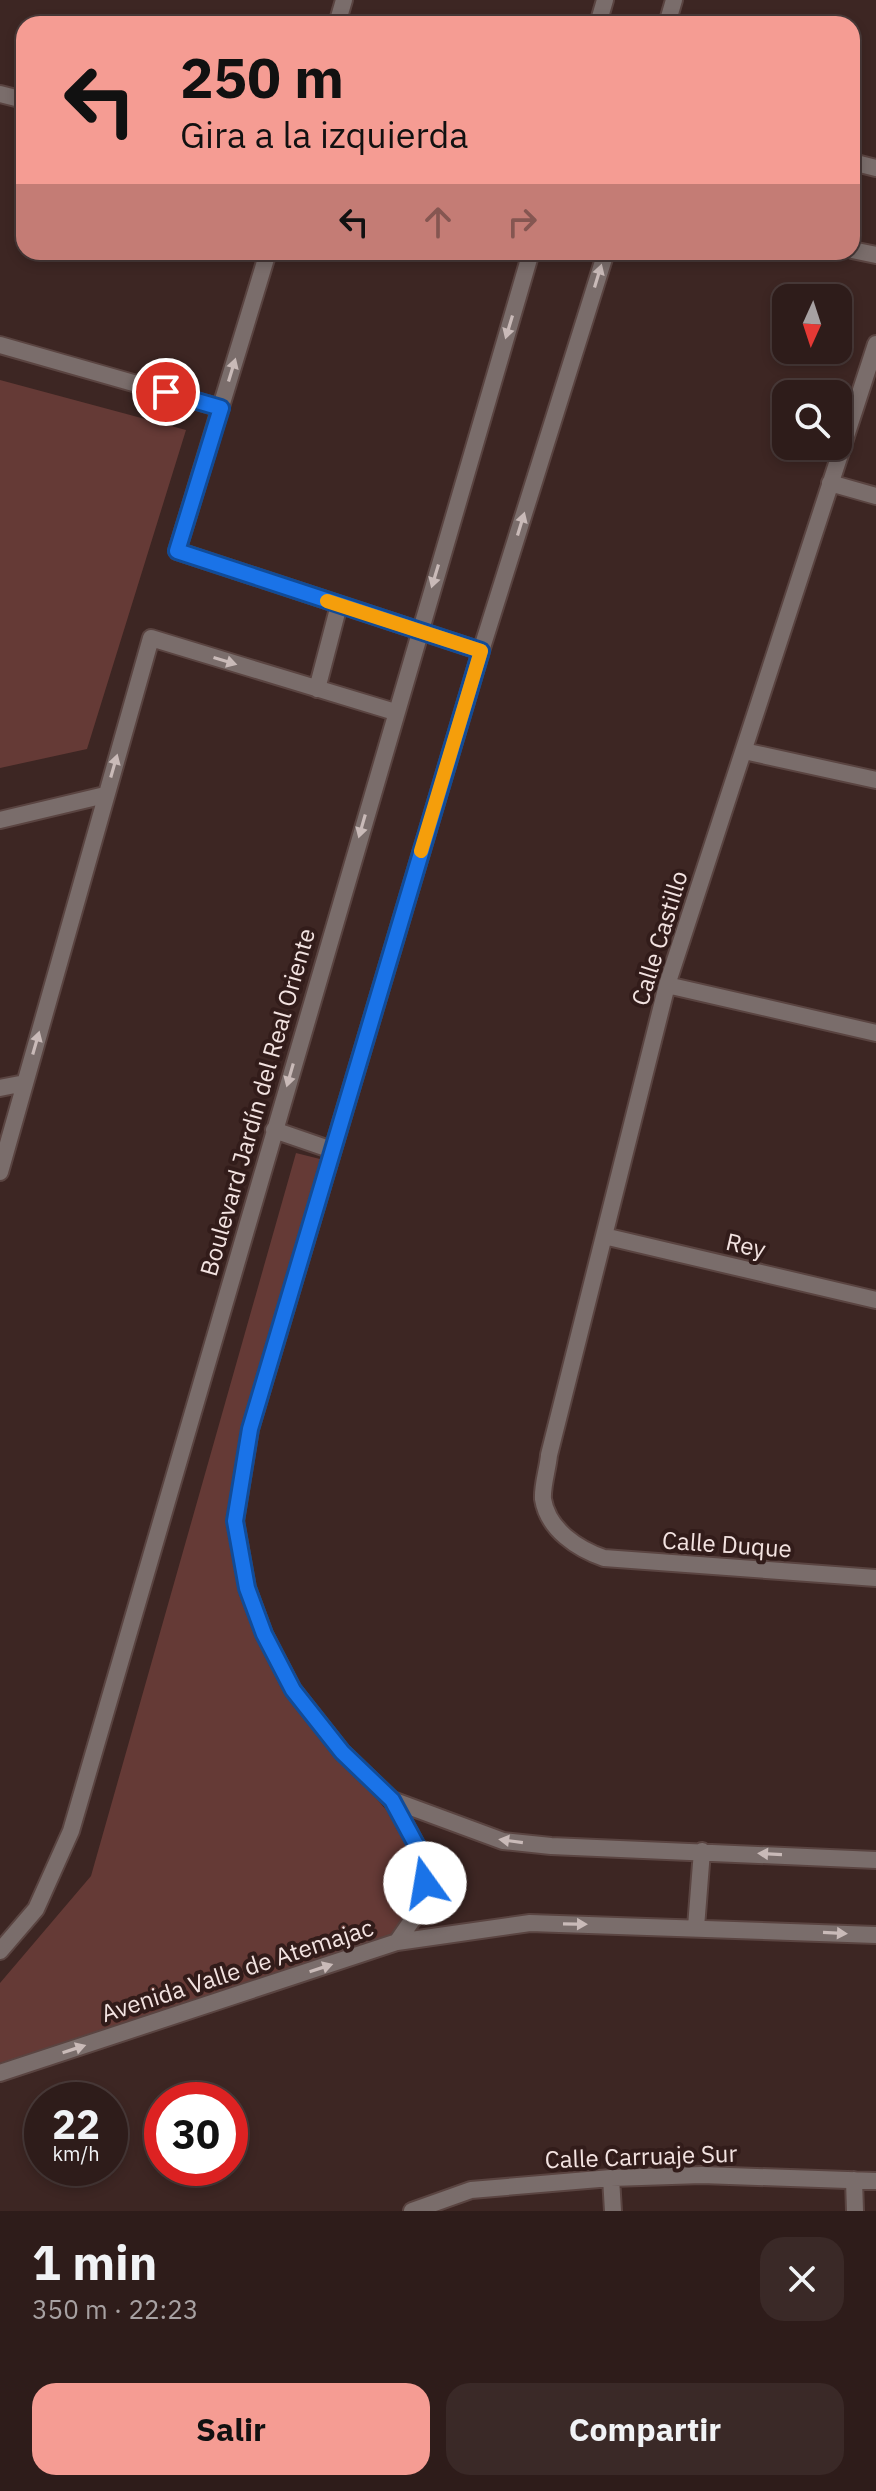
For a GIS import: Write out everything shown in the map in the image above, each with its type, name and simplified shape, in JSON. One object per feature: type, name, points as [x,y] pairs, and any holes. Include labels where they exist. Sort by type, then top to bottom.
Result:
[{"type":"street","points":[[266,260],[177,551],[481,651]]},
{"type":"street","name":"Boulevard Jardín del Real Oriente","points":[[0,1951],[36,1909],[71,1831],[418,631],[529,260]]},
{"type":"street","points":[[397,1942],[424,1903],[426,1863],[392,1800],[342,1752],[293,1690],[264,1634],[247,1588],[235,1521],[250,1429],[481,651],[603,260]]},
{"type":"street","name":"Calle Castillo","points":[[576,1548],[556,1526],[543,1500],[549,1455],[667,985],[876,344]]},
{"type":"street","points":[[0,345],[221,408]]},
{"type":"street","points":[[830,483],[876,496]]},
{"type":"street","points":[[317,689],[339,605]]},
{"type":"street","points":[[0,1172],[151,638],[395,712]]},
{"type":"street","points":[[744,751],[876,780]]},
{"type":"street","points":[[0,820],[105,795]]},
{"type":"street","points":[[667,985],[876,1033]]},
{"type":"street","points":[[0,1088],[25,1083]]},
{"type":"street","points":[[274,1130],[332,1150]]},
{"type":"street","name":"Rey","points":[[604,1236],[876,1300]]},
{"type":"street","name":"Calle Duque","points":[[576,1548],[604,1558],[636,1562],[876,1578]]},
{"type":"street","points":[[392,1800],[503,1841],[876,1860]]},
{"type":"street","points":[[696,1927],[702,1851]]},
{"type":"street","name":"Avenida Valle de Atemajac","points":[[0,2073],[397,1942],[530,1923],[876,1935]]},
{"type":"street","name":"Calle Carruaje Sur","points":[[412,2211],[471,2190],[611,2178],[702,2175],[876,2181]]},
{"type":"street","points":[[611,2178],[613,2211]]},
{"type":"street","points":[[854,2180],[855,2211]]},
{"type":"shaded area","points":[[0,380],[186,430],[87,749],[0,768]]},
{"type":"shaded area","points":[[296,1153],[324,1160],[230,1523],[242,1589],[337,1753],[408,1835],[420,1902],[395,1941],[0,2063],[0,1983],[91,1876]]},
{"type":"slow traffic","points":[[327,601],[481,651],[421,851]]},
{"type":"route","points":[[166,392],[221,408],[177,551],[481,651],[250,1429],[235,1521],[247,1588],[264,1634],[293,1690],[342,1752],[392,1800],[426,1863],[425,1883]]}]
